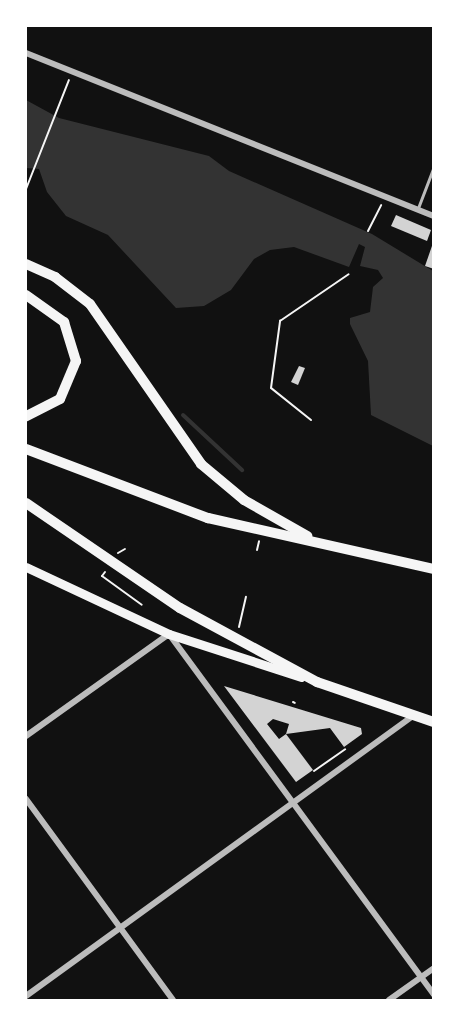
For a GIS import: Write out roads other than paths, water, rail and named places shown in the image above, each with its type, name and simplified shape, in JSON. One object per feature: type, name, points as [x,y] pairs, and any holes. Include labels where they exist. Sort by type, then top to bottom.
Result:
[{"type":"main road","points":[[26,264],[55,277],[90,304],[201,464],[244,500],[318,542]]},
{"type":"main road","points":[[26,295],[64,322],[76,361],[60,399],[26,416]]},
{"type":"main road","points":[[26,449],[168,506],[434,569]]},
{"type":"main road","points":[[26,503],[180,608],[317,682]]},
{"type":"main road","points":[[26,567],[169,634],[434,722]]},
{"type":"street","points":[[26,53],[434,216]]},
{"type":"street","points":[[26,736],[169,634],[434,995]]},
{"type":"street","points":[[26,996],[118,927],[415,715]]},
{"type":"street","points":[[26,799],[173,1000]]},
{"type":"street","points":[[389,1000],[434,968]]},
{"type":"lane","points":[[417,209],[434,166]]},
{"type":"waterway","points":[[183,415],[242,470]]}]
